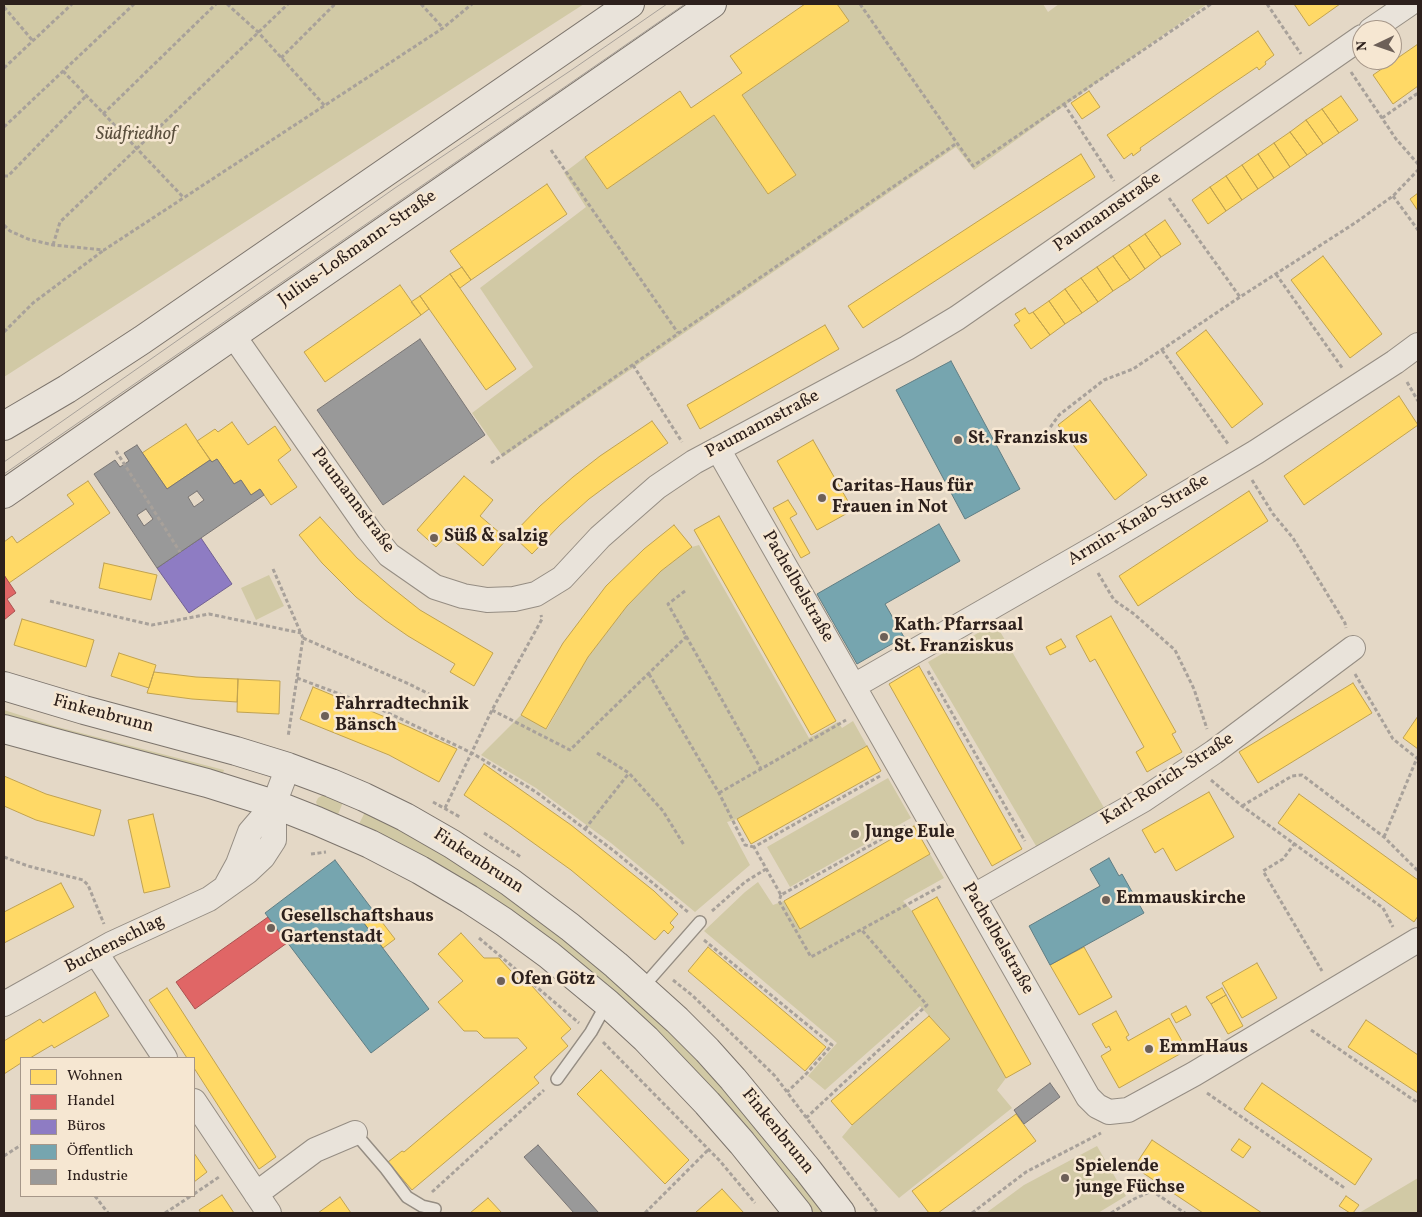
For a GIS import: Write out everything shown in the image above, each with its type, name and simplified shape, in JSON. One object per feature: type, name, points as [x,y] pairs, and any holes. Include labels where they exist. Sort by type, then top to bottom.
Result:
[{"type":"main road","points":[[4,426],[67,389],[128,349],[630,4]]},
{"type":"main road","name":"Julius-Loßmann-Straße","points":[[4,494],[712,4]]},
{"type":"main road","name":"Finkenbrunn","points":[[4,686],[288,767],[364,797],[460,849],[555,915],[642,988],[707,1050],[802,1162],[841,1213]]},
{"type":"main road","name":"Finkenbrunn","points":[[4,729],[207,783],[274,804],[370,844],[445,884],[497,917],[534,944],[607,1003],[646,1039],[742,1143],[798,1213]]},
{"type":"street","points":[[1386,20],[1409,4]]},
{"type":"street","name":"Paumannstraße","points":[[233,335],[363,522],[389,555],[435,587],[462,596],[487,600],[514,599],[536,594],[562,578],[607,531],[657,487],[694,462],[907,348],[957,318],[1352,44]]},
{"type":"street","name":"Armin-Knab-Straße","points":[[854,686],[1240,461],[1395,362],[1418,345]]},
{"type":"street","name":"Pachelbelstraße","points":[[718,449],[1088,1097],[1097,1106],[1109,1112],[1128,1110],[1194,1074],[1412,944]]},
{"type":"street","name":"Karl-Rorich-Straße","points":[[974,896],[1143,800],[1207,758],[1348,651]]},
{"type":"street","name":"Buchenschlag","points":[[4,1004],[104,949],[209,899],[258,862],[274,840],[274,804],[288,767]]},
{"type":"street","points":[[104,949],[164,1057]]},
{"type":"street","points":[[195,1103],[269,1213]]},
{"type":"street","points":[[256,1194],[314,1150],[355,1133]]},
{"type":"lane","points":[[642,988],[696,926]]},
{"type":"lane","points":[[557,1079],[591,1032],[607,1003]]},
{"type":"lane","points":[[355,1133],[407,1197],[422,1206],[434,1209]]},
{"type":"path","points":[[4,68],[72,4]]},
{"type":"path","points":[[4,128],[134,4]]},
{"type":"path","points":[[103,114],[216,4]]},
{"type":"path","points":[[227,4],[258,32],[325,106]]},
{"type":"path","points":[[53,245],[60,222],[288,4]]},
{"type":"path","points":[[281,58],[335,4]]},
{"type":"path","points":[[421,4],[443,28]]},
{"type":"path","points":[[4,332],[33,303],[104,250],[443,28],[472,4]]},
{"type":"path","points":[[860,4],[973,166],[1211,4]]},
{"type":"path","points":[[1267,4],[1312,71]]},
{"type":"path","points":[[4,8],[33,41]]},
{"type":"path","points":[[1339,53],[1396,139],[1418,164]]},
{"type":"path","points":[[63,71],[184,198]]},
{"type":"path","points":[[1382,118],[1418,93]]},
{"type":"path","points":[[4,176],[8,176],[86,96]]},
{"type":"path","points":[[1064,104],[1127,200]]},
{"type":"path","points":[[491,463],[957,143]]},
{"type":"path","points":[[551,150],[678,334]]},
{"type":"path","points":[[1039,443],[1059,415],[1104,380],[1133,369],[1355,223],[1393,196],[1418,170]]},
{"type":"path","points":[[1156,180],[1240,297]]},
{"type":"path","points":[[1393,196],[1418,230]]},
{"type":"path","points":[[4,226],[10,231],[28,239],[53,245],[104,250]]},
{"type":"path","points":[[1276,274],[1356,387]]},
{"type":"path","points":[[1162,350],[1240,461],[1273,514],[1293,538],[1345,623],[1348,651],[1393,739],[1418,758],[1384,837]]},
{"type":"path","points":[[633,365],[694,462]]},
{"type":"path","points":[[116,451],[180,552]]},
{"type":"path","points":[[1086,552],[1114,600],[1134,614],[1175,650],[1194,689],[1210,778],[1242,806],[1383,908],[1412,944]]},
{"type":"path","points":[[273,569],[303,638],[288,737]]},
{"type":"path","points":[[685,591],[668,604],[762,769]]},
{"type":"path","points":[[444,808],[492,710],[542,619],[536,594]]},
{"type":"path","points":[[50,601],[152,625],[210,614],[301,633]]},
{"type":"path","points":[[492,710],[570,750],[687,636]]},
{"type":"path","points":[[303,638],[429,694]]},
{"type":"path","points":[[916,650],[1025,841]]},
{"type":"path","points":[[649,674],[719,794],[745,845],[754,847],[898,765]]},
{"type":"path","points":[[297,678],[380,709],[472,753],[536,792],[614,851],[696,926],[832,1045],[787,1092]]},
{"type":"path","points":[[719,794],[866,708]]},
{"type":"path","points":[[597,752],[629,773],[663,811],[684,845]]},
{"type":"path","points":[[585,829],[629,773]]},
{"type":"path","points":[[1242,806],[1292,776],[1302,775],[1384,837],[1418,871]]},
{"type":"path","points":[[927,814],[781,895],[779,902],[811,957],[961,875]]},
{"type":"path","points":[[1295,844],[1283,860],[1263,870],[1334,991]]},
{"type":"path","points":[[754,847],[781,895]]},
{"type":"path","points":[[4,857],[28,866],[83,880],[88,885],[104,949]]},
{"type":"path","points":[[696,926],[745,882],[766,869]]},
{"type":"path","points":[[806,1118],[927,1005],[861,929]]},
{"type":"path","points":[[473,932],[605,1044],[709,1149],[758,1206]]},
{"type":"path","points":[[1298,1012],[1311,1030],[1418,1103]]},
{"type":"path","points":[[1194,1074],[1205,1092],[1346,1189]]},
{"type":"path","points":[[422,1206],[430,1193],[557,1079]]},
{"type":"path","points":[[972,1213],[1026,1172],[1101,1133]]},
{"type":"path","points":[[4,1156],[20,1146]]},
{"type":"path","points":[[645,1213],[709,1149]]},
{"type":"path","points":[[195,1193],[236,1165]]},
{"type":"path","points":[[1111,1213],[1152,1191],[1185,1213]]},
{"type":"path","points":[[96,1197],[108,1213]]},
{"type":"path","points":[[165,1213],[189,1197]]},
{"type":"green space","name":"Südfriedhof","points":[[4,4],[584,4],[4,377]]},
{"type":"green space","points":[[837,4],[1043,4],[1048,12],[1059,4],[1207,4],[974,170],[956,147],[503,457],[472,413],[533,367],[480,288],[586,207],[564,173],[585,157],[607,189],[714,115],[768,194],[796,175],[742,95],[848,21]]},
{"type":"green space","points":[[699,545],[809,738],[838,722],[842,728],[853,721],[867,746],[737,819],[727,822],[750,865],[695,912],[611,843],[536,788],[481,755],[521,715],[547,729],[588,657],[627,606],[661,571],[692,547]]},
{"type":"green space","points":[[269,575],[284,606],[256,620],[241,588]]},
{"type":"green space","points":[[995,623],[1106,811],[1039,851],[928,662]]},
{"type":"green space","points":[[4,710],[54,726],[224,770],[222,776],[4,717]]},
{"type":"green space","points":[[888,778],[911,818],[790,887],[767,847]]},
{"type":"green space","points":[[323,795],[343,802],[337,817],[318,807],[316,802]]},
{"type":"green space","points":[[365,812],[441,852],[512,897],[620,984],[692,1052],[754,1122],[826,1213],[814,1213],[747,1128],[679,1056],[358,826]]},
{"type":"green space","points":[[930,854],[944,878],[903,901],[912,911],[1006,1078],[997,1090],[1012,1108],[899,1198],[842,1137],[852,1125],[950,1039],[920,1006],[825,1090],[808,1076],[837,1043],[704,931],[758,882],[773,905],[784,901],[800,928]]},
{"type":"green space","points":[[1097,1146],[1126,1196],[1098,1213],[986,1213],[1024,1185]]},
{"type":"green space","points":[[1418,1178],[1418,1213],[1359,1213]]},
{"type":"building: Wohnen","points":[[805,4],[837,4],[849,21],[742,95],[796,175],[768,194],[714,115],[607,189],[585,157],[680,91],[691,108],[742,73],[730,56]]},
{"type":"building: Wohnen","points":[[1294,4],[1340,4],[1309,26]]},
{"type":"building: Wohnen","points":[[1258,31],[1274,55],[1265,62],[1266,64],[1259,70],[1257,67],[1217,94],[1140,148],[1141,150],[1133,156],[1132,153],[1124,159],[1107,135]]},
{"type":"building: Wohnen","points":[[1418,44],[1418,86],[1393,104],[1373,75],[1380,70],[1402,70],[1402,55]]},
{"type":"building: Wohnen","points":[[1089,91],[1100,107],[1082,119],[1071,103]]},
{"type":"building: Wohnen","points":[[1341,96],[1358,120],[1339,133],[1322,109]]},
{"type":"building: Wohnen","points":[[1322,109],[1339,133],[1323,144],[1306,120]]},
{"type":"building: Wohnen","points":[[1306,120],[1323,144],[1307,155],[1290,132]]},
{"type":"building: Wohnen","points":[[1290,132],[1307,155],[1290,167],[1274,143]]},
{"type":"building: Wohnen","points":[[1274,143],[1290,167],[1274,178],[1258,154]]},
{"type":"building: Wohnen","points":[[1081,154],[1095,177],[863,328],[848,306]]},
{"type":"building: Wohnen","points":[[1258,154],[1274,178],[1258,189],[1242,165]]},
{"type":"building: Wohnen","points":[[1242,165],[1258,189],[1242,200],[1226,176]]},
{"type":"building: Wohnen","points":[[1226,176],[1242,200],[1226,211],[1210,187]]},
{"type":"building: Wohnen","points":[[547,184],[567,214],[471,280],[450,251]]},
{"type":"building: Wohnen","points":[[1210,187],[1226,211],[1208,224],[1192,200]]},
{"type":"building: Wohnen","points":[[1418,193],[1418,211],[1410,199]]},
{"type":"building: Wohnen","points":[[1165,220],[1181,244],[1161,257],[1145,234]]},
{"type":"building: Wohnen","points":[[1145,234],[1161,257],[1145,269],[1129,245]]},
{"type":"building: Wohnen","points":[[1129,245],[1145,269],[1130,280],[1113,256]]},
{"type":"building: Wohnen","points":[[1113,256],[1130,280],[1113,291],[1097,267]]},
{"type":"building: Wohnen","points":[[1323,256],[1382,334],[1350,358],[1291,280]]},
{"type":"building: Wohnen","points":[[462,267],[471,280],[460,288],[450,274]]},
{"type":"building: Wohnen","points":[[1097,267],[1113,291],[1098,302],[1081,278]]},
{"type":"building: Wohnen","points":[[450,274],[516,369],[486,390],[420,296]]},
{"type":"building: Wohnen","points":[[1081,278],[1098,302],[1082,313],[1065,289]]},
{"type":"building: Wohnen","points":[[400,285],[421,315],[325,382],[304,352]]},
{"type":"building: Wohnen","points":[[1065,289],[1082,313],[1065,324],[1049,301]]},
{"type":"building: Wohnen","points":[[420,296],[429,309],[421,315],[411,302]]},
{"type":"building: Wohnen","points":[[1049,301],[1065,324],[1050,335],[1033,312]]},
{"type":"building: Wohnen","points":[[1025,308],[1029,314],[1033,312],[1050,335],[1031,349],[1014,325],[1020,321],[1015,314]]},
{"type":"building: Wohnen","points":[[825,325],[839,349],[700,429],[687,405]]},
{"type":"building: Wohnen","points":[[1206,330],[1263,404],[1232,428],[1176,353]]},
{"type":"building: Wohnen","points":[[1399,396],[1418,425],[1304,505],[1284,476]]},
{"type":"building: Wohnen","points":[[1090,400],[1147,475],[1115,500],[1058,425]]},
{"type":"building: Wohnen","points":[[652,421],[668,443],[589,499],[532,554],[512,535],[540,506],[573,477],[600,456]]},
{"type":"building: Wohnen","points":[[232,422],[248,445],[275,426],[291,450],[278,460],[297,487],[271,505],[260,489],[251,495],[241,480],[234,484],[217,459],[212,462],[197,441],[215,429],[218,432]]},
{"type":"building: Wohnen","points":[[186,424],[210,460],[167,489],[142,453]]},
{"type":"building: Wohnen","name":"Caritas-Haus für Frauen in Not","points":[[813,440],[853,510],[817,530],[777,461]]},
{"type":"building: Wohnen","points":[[464,476],[493,500],[480,516],[507,539],[483,566],[447,535],[436,547],[417,530]]},
{"type":"building: Wohnen","points":[[88,481],[110,513],[9,583],[4,575],[4,542],[12,536],[17,543],[74,504],[67,495]]},
{"type":"building: Wohnen","points":[[1249,491],[1268,521],[1138,606],[1119,576]]},
{"type":"building: Wohnen","points":[[788,500],[797,514],[790,518],[810,553],[801,558],[773,508]]},
{"type":"building: Wohnen","points":[[719,516],[836,721],[811,735],[694,530]]},
{"type":"building: Wohnen","points":[[320,517],[357,558],[420,610],[493,653],[474,686],[450,672],[455,664],[385,620],[356,597],[322,563],[299,535]]},
{"type":"building: Wohnen","points":[[674,525],[692,547],[661,571],[627,606],[588,657],[546,729],[521,715],[563,643],[606,586],[644,549]]},
{"type":"building: Wohnen","points":[[104,563],[157,575],[151,600],[99,588]]},
{"type":"building: Wohnen","points":[[1111,616],[1176,732],[1172,734],[1182,752],[1147,772],[1136,752],[1144,747],[1095,659],[1090,662],[1076,636]]},
{"type":"building: Wohnen","points":[[22,619],[94,640],[86,667],[14,645]]},
{"type":"building: Wohnen","points":[[1061,639],[1066,647],[1050,655],[1046,647]]},
{"type":"building: Wohnen","points":[[119,653],[156,665],[149,688],[111,676]]},
{"type":"building: Wohnen","points":[[919,666],[1022,849],[992,866],[889,684]]},
{"type":"building: Wohnen","points":[[154,672],[238,679],[237,702],[147,693]]},
{"type":"building: Wohnen","points":[[238,679],[280,681],[279,714],[237,712]]},
{"type":"building: Wohnen","points":[[1353,683],[1372,713],[1258,783],[1239,752]]},
{"type":"building: Wohnen","points":[[313,687],[457,749],[439,782],[389,755],[300,719]]},
{"type":"building: Wohnen","points":[[1418,716],[1418,749],[1403,738]]},
{"type":"building: Wohnen","points":[[867,746],[881,771],[751,844],[737,819]]},
{"type":"building: Wohnen","points":[[484,764],[571,825],[654,891],[678,914],[670,923],[674,927],[668,934],[664,930],[655,940],[571,870],[464,795]]},
{"type":"building: Wohnen","points":[[4,776],[46,794],[101,810],[94,836],[36,820],[4,806]]},
{"type":"building: Wohnen","points":[[1209,792],[1234,837],[1176,871],[1163,848],[1155,853],[1142,830]]},
{"type":"building: Wohnen","points":[[1299,794],[1418,880],[1418,916],[1414,922],[1278,823]]},
{"type":"building: Wohnen","points":[[153,814],[170,887],[144,893],[128,820]]},
{"type":"building: Wohnen","points":[[914,826],[930,854],[800,929],[784,901]]},
{"type":"building: Wohnen","points":[[61,883],[74,907],[4,943],[4,912]]},
{"type":"building: Wohnen","points":[[937,897],[1031,1064],[1006,1078],[912,911]]},
{"type":"building: Wohnen","points":[[375,913],[395,939],[383,948],[363,922]]},
{"type":"building: Wohnen","points":[[461,933],[484,958],[499,958],[524,985],[531,985],[571,1029],[561,1038],[568,1046],[534,1077],[539,1083],[412,1190],[388,1162],[402,1151],[404,1152],[527,1048],[518,1038],[484,1038],[477,1031],[464,1031],[438,1002],[463,981],[438,954]]},
{"type":"building: Wohnen","points":[[708,947],[826,1047],[805,1071],[688,971]]},
{"type":"building: Wohnen","points":[[1084,947],[1112,997],[1079,1015],[1050,965]]},
{"type":"building: Wohnen","points":[[1257,963],[1277,998],[1242,1018],[1222,983]]},
{"type":"building: Wohnen","points":[[167,988],[276,1157],[259,1169],[195,1070],[195,1057],[186,1057],[149,1000]]},
{"type":"building: Wohnen","points":[[1222,988],[1226,995],[1211,1004],[1206,997]]},
{"type":"building: Wohnen","points":[[95,992],[109,1016],[54,1048],[52,1045],[32,1057],[20,1057],[20,1064],[4,1074],[4,1041],[40,1019],[43,1023]]},
{"type":"building: Wohnen","points":[[1226,995],[1243,1026],[1228,1034],[1211,1004]]},
{"type":"building: Wohnen","points":[[1186,1006],[1191,1015],[1176,1023],[1171,1014]]},
{"type":"building: Wohnen","name":"EmmHaus","points":[[1116,1011],[1129,1035],[1126,1037],[1128,1041],[1169,1018],[1187,1050],[1119,1088],[1101,1056],[1111,1050],[1109,1046],[1106,1048],[1092,1024]]},
{"type":"building: Wohnen","points":[[929,1016],[950,1039],[852,1125],[831,1101]]},
{"type":"building: Wohnen","points":[[1366,1020],[1418,1055],[1418,1093],[1348,1047]]},
{"type":"building: Wohnen","points":[[601,1070],[689,1160],[665,1184],[577,1094]]},
{"type":"building: Wohnen","points":[[1262,1083],[1372,1159],[1355,1185],[1244,1109]]},
{"type":"building: Wohnen","points":[[1016,1114],[1036,1141],[938,1213],[929,1213],[912,1191]]},
{"type":"building: Wohnen","points":[[1239,1139],[1251,1147],[1243,1158],[1231,1150]]},
{"type":"building: Wohnen","points":[[1152,1140],[1262,1213],[1203,1213],[1134,1167]]},
{"type":"building: Wohnen","points":[[195,1154],[207,1172],[195,1181]]},
{"type":"building: Wohnen","points":[[722,1189],[744,1213],[695,1213]]},
{"type":"building: Wohnen","points":[[222,1195],[234,1213],[201,1213],[199,1210]]},
{"type":"building: Wohnen","points":[[1346,1196],[1359,1205],[1353,1213],[1339,1206]]},
{"type":"building: Wohnen","points":[[340,1197],[351,1213],[318,1213]]},
{"type":"building: Wohnen","points":[[488,1198],[502,1213],[470,1213]]},
{"type":"building: Handel","points":[[4,575],[16,593],[7,599],[15,611],[4,620]]},
{"type":"building: Handel","points":[[268,917],[287,943],[195,1009],[176,982]]},
{"type":"building: Büros","points":[[201,538],[232,584],[189,613],[157,568]]},
{"type":"building: Öffentlich","name":"St. Franziskus","points":[[951,361],[1020,489],[965,519],[896,390]]},
{"type":"building: Öffentlich","points":[[939,524],[960,561],[885,604],[904,637],[857,664],[817,594]]},
{"type":"building: Öffentlich","name":"Emmauskirche","points":[[1109,858],[1119,876],[1122,874],[1144,913],[1050,965],[1029,926],[1100,886],[1090,869]]},
{"type":"building: Öffentlich","points":[[335,860],[375,913],[363,922],[429,1009],[371,1053],[265,913]]},
{"type":"building: Industrie","points":[[420,339],[485,435],[383,505],[317,410]]},
{"type":"building: Industrie","points":[[137,445],[167,489],[210,460],[212,462],[217,459],[234,484],[241,480],[251,495],[260,489],[264,495],[157,568],[94,474],[115,460],[120,467],[129,461],[124,453]],"holes":[[[197,491],[204,500],[194,507],[188,497]],[[146,509],[153,519],[144,526],[137,515]]]},
{"type":"building: Industrie","points":[[1050,1083],[1060,1097],[1024,1124],[1014,1110]]},
{"type":"building: Industrie","points":[[538,1145],[599,1213],[574,1213],[524,1157]]},
{"type":"tram line","points":[[4,462],[395,188],[667,4]]},
{"type":"tram line","points":[[4,474],[685,4]]},
{"type":"place","name":"St. Franziskus","points":[[958,440]]},
{"type":"place","name":"Caritas-Haus für Frauen in Not","points":[[822,498]]},
{"type":"place","name":"Süß & salzig","points":[[434,538]]},
{"type":"place","name":"Kath. Pfarrsaal St. Franziskus","points":[[884,637]]},
{"type":"place","name":"Fahrradtechnik Bänsch","points":[[325,716]]},
{"type":"place","name":"Junge Eule","points":[[855,834]]},
{"type":"place","name":"Emmauskirche","points":[[1106,900]]},
{"type":"place","name":"Gesellschaftshaus Gartenstadt","points":[[271,928]]},
{"type":"place","name":"Ofen Götz","points":[[501,981]]},
{"type":"place","name":"EmmHaus","points":[[1149,1049]]},
{"type":"place","name":"Spielende junge Füchse","points":[[1065,1178]]}]
